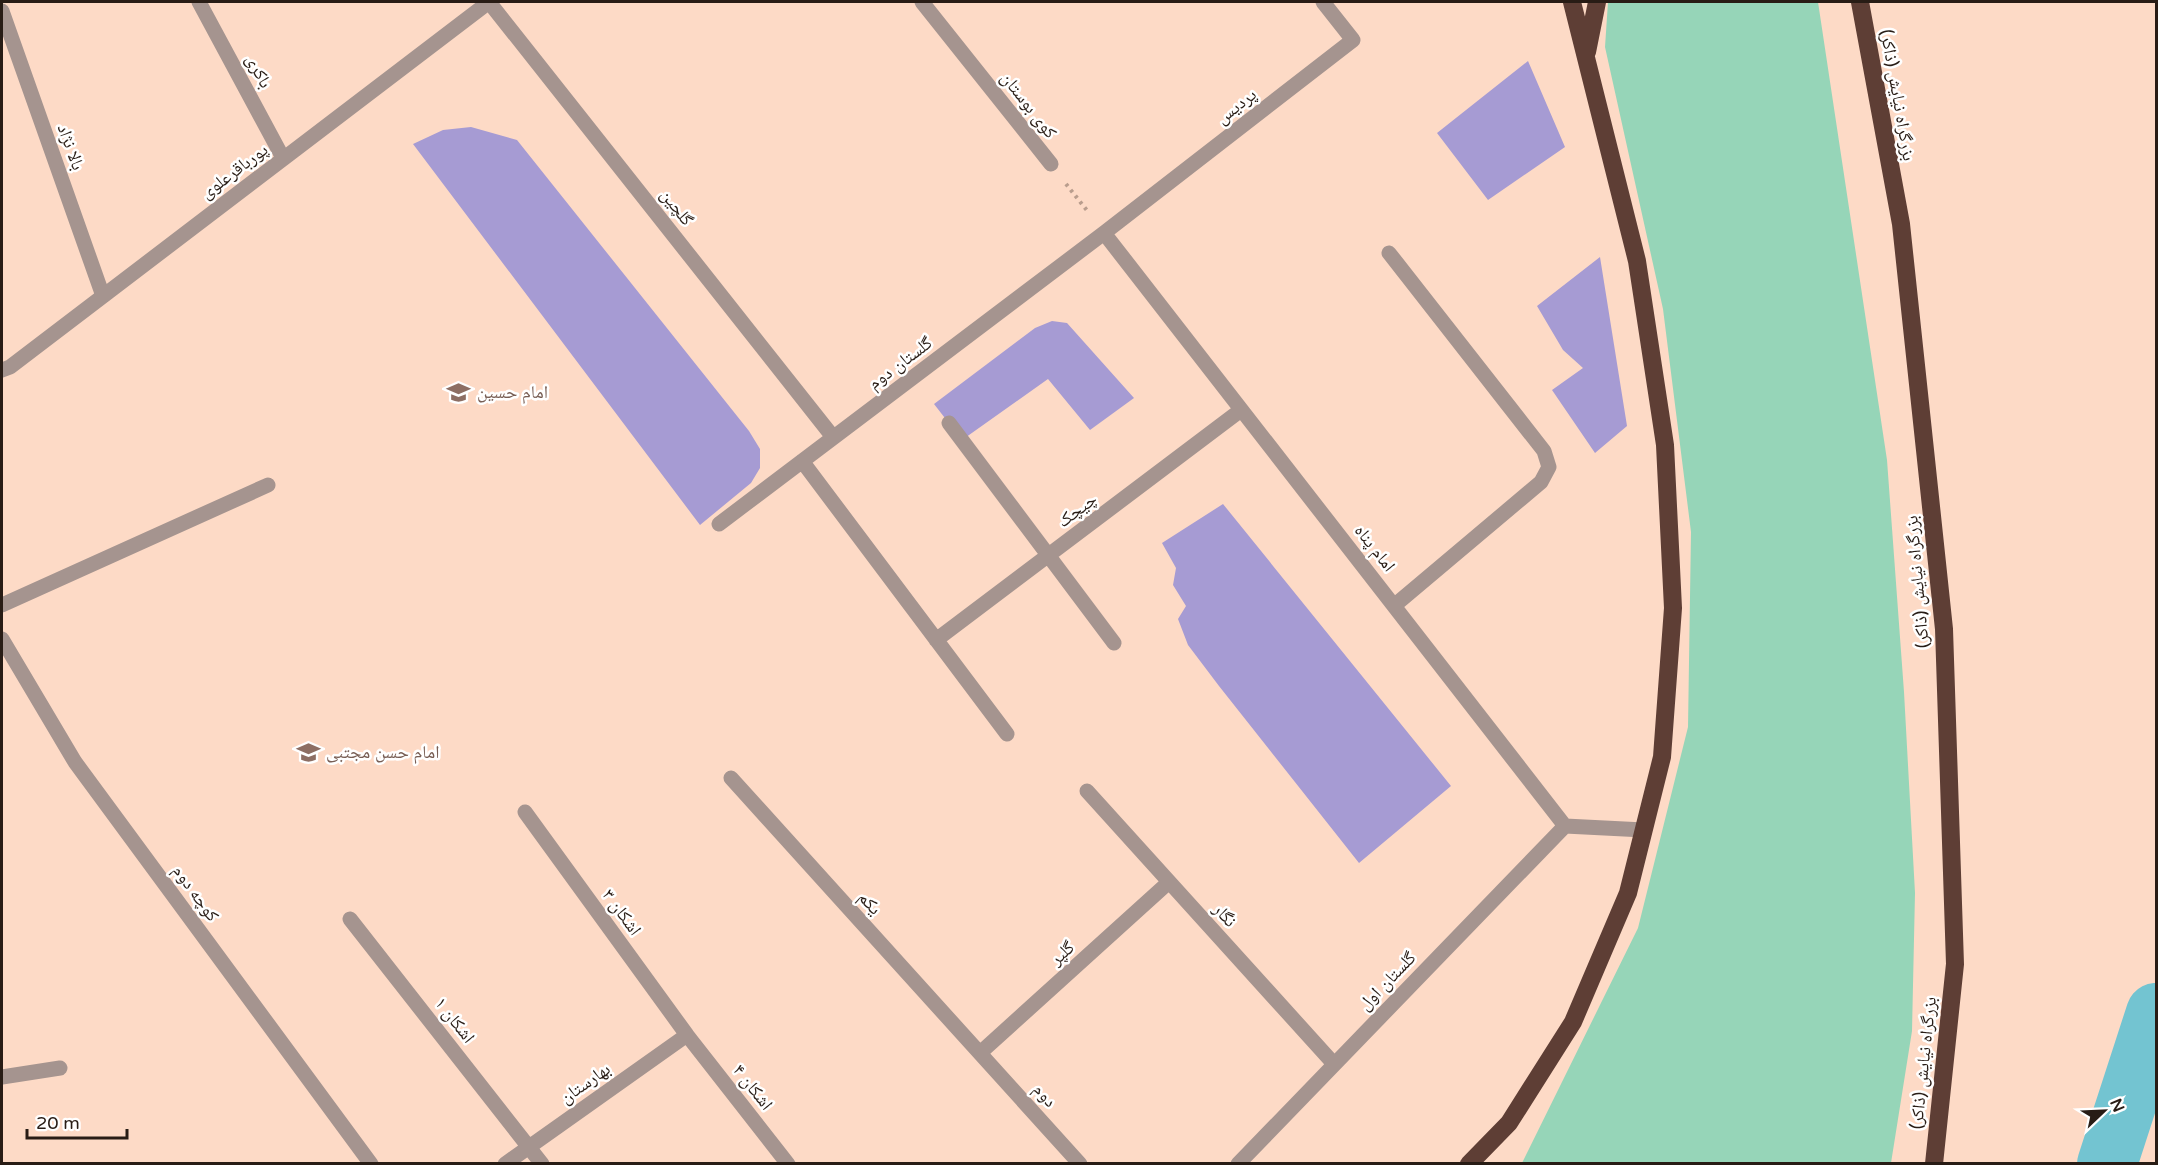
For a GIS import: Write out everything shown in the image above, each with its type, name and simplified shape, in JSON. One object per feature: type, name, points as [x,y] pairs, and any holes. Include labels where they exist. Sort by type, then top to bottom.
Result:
[{"type":"highway","points":[[1469,1164],[1509,1123],[1573,1022],[1628,893],[1662,758],[1673,608],[1665,445],[1637,261],[1572,2]]},
{"type":"highway","points":[[1586,57],[1597,2]]},
{"type":"highway","name":"بزرگراه نیایش (ذاکر)","points":[[1860,2],[1900,224],[1944,629],[1955,964],[1934,1164]]},
{"type":"street","name":"باکری","points":[[199,2],[284,158]]},
{"type":"street","name":"پورباقرعلوی","points":[[2,370],[10,367],[489,2]]},
{"type":"street","name":"گلچین","points":[[489,2],[833,437]]},
{"type":"street","name":"کوی بوستان","points":[[921,2],[1051,164]]},
{"type":"street","name":"پردیس","points":[[1104,233],[1353,40],[1323,2]]},
{"type":"street","name":"بالا نژاد","points":[[2,11],[103,296]]},
{"type":"street","name":"گلستان دوم","points":[[719,524],[1104,233]]},
{"type":"street","name":"امام پناه","points":[[1104,233],[1565,826]]},
{"type":"street","points":[[1389,253],[1544,452],[1549,467],[1541,482],[1395,605]]},
{"type":"street","name":"چیچک","points":[[936,640],[1241,410]]},
{"type":"street","points":[[949,423],[1114,643]]},
{"type":"street","points":[[802,461],[1007,734]]},
{"type":"street","points":[[2,605],[268,485]]},
{"type":"street","name":"کوچه دوم","points":[[2,639],[75,762],[371,1164]]},
{"type":"street","name":"یکم","points":[[731,778],[980,1053]]},
{"type":"street","name":"نگار","points":[[1088,791],[1334,1064]]},
{"type":"street","name":"اشکان ۳","points":[[525,812],[687,1035]]},
{"type":"street","points":[[1565,826],[1644,830]]},
{"type":"street","name":"گلستان اول","points":[[1238,1164],[1565,826]]},
{"type":"street","name":"گلپر","points":[[980,1053],[1169,882]]},
{"type":"street","name":"اشکان ۱","points":[[350,919],[542,1164]]},
{"type":"street","name":"بهارستان","points":[[505,1164],[687,1035]]},
{"type":"street","name":"اشکان ۴","points":[[687,1035],[788,1164]]},
{"type":"street","name":"دوم","points":[[980,1053],[1080,1164]]},
{"type":"street","points":[[2,1077],[60,1068]]},
{"type":"path","name":"کوی بوستان","points":[[1051,164],[1104,233]]},
{"type":"green space","points":[[1608,2],[1818,2],[1887,460],[1904,692],[1915,893],[1912,1031],[1891,1163],[1522,1163],[1638,928],[1688,727],[1691,532],[1663,309],[1605,47]]},
{"type":"building","points":[[1528,61],[1565,147],[1488,200],[1437,133]]},
{"type":"building","points":[[471,127],[517,140],[749,431],[760,449],[760,468],[751,483],[700,525],[413,144],[443,130]]},
{"type":"building","points":[[1600,257],[1627,426],[1595,453],[1552,390],[1583,368],[1563,350],[1537,306]]},
{"type":"building","points":[[1052,321],[1067,323],[1134,398],[1090,430],[1048,379],[962,440],[934,404],[1035,328]]},
{"type":"building","points":[[1223,504],[1451,786],[1359,863],[1188,645],[1178,619],[1186,606],[1173,585],[1176,568],[1162,543]]},
{"type":"waterway","points":[[2107,1164],[2156,1013]]},
{"type":"place","name":"امام حسین","points":[[459,392]]},
{"type":"place","name":"امام حسن مجتبی","points":[[308,752]]}]
